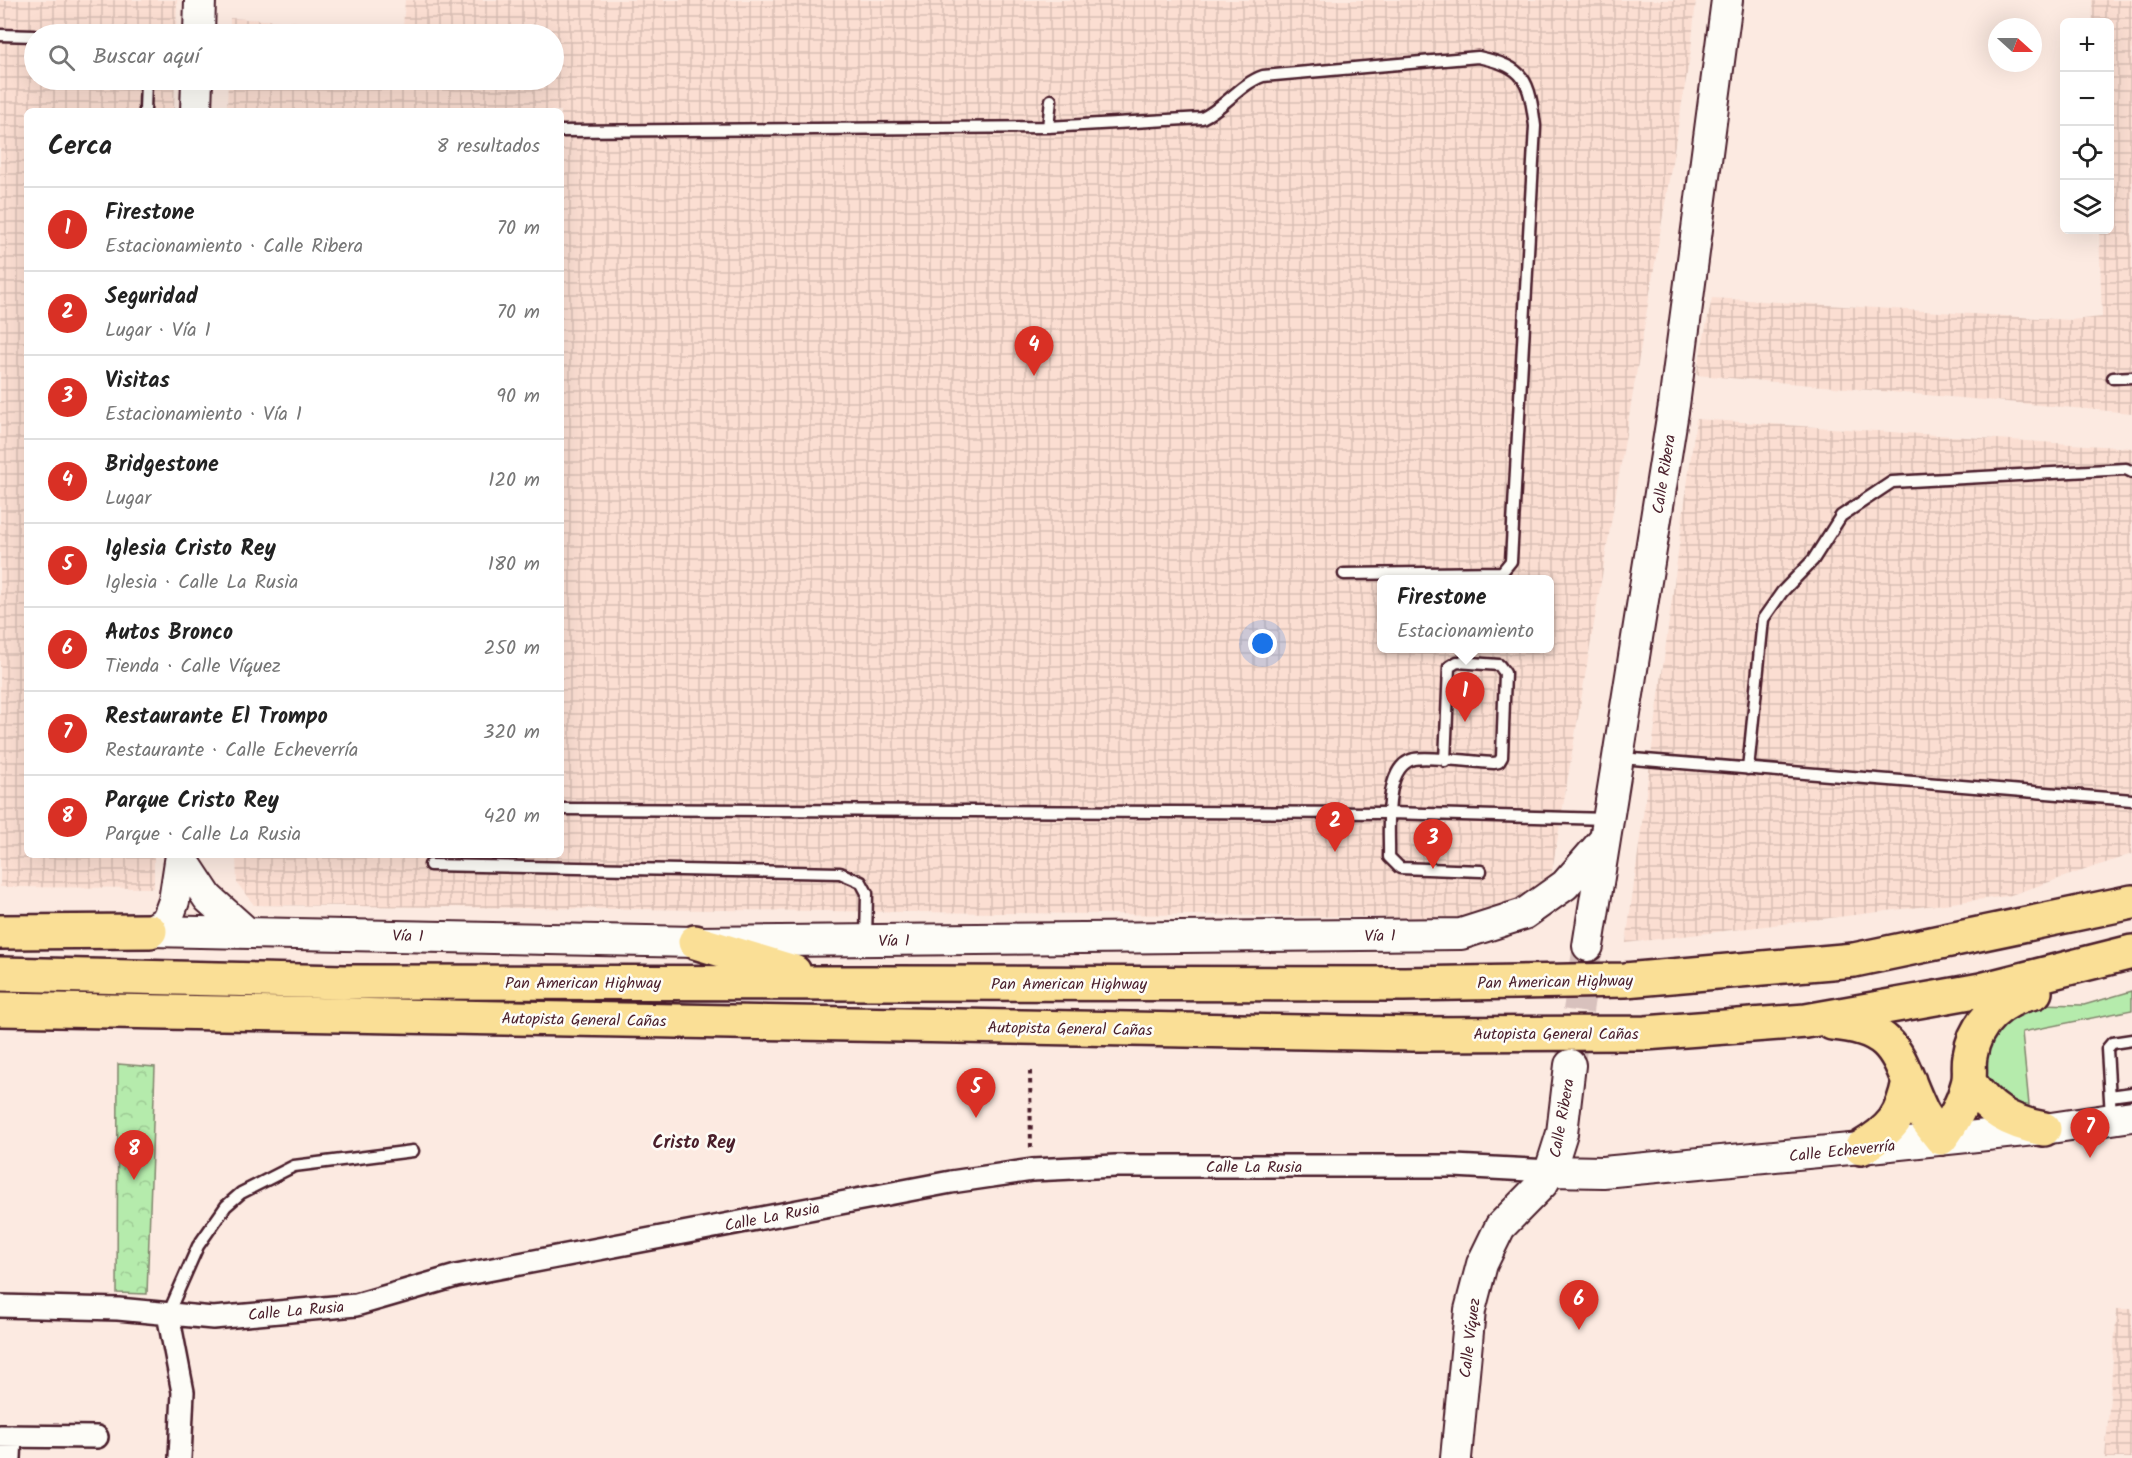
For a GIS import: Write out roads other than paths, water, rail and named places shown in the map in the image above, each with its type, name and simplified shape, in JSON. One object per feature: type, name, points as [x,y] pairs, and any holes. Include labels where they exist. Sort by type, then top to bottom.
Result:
[{"type":"highway","name":"Pan American Highway","points":[[0,974],[344,982],[1404,984],[1625,980],[1854,960],[2132,902]]},
{"type":"highway","points":[[0,932],[150,932]]},
{"type":"highway","points":[[695,942],[827,982]]},
{"type":"highway","name":"Autopista General Cañas","points":[[0,1009],[1413,1034],[1645,1033],[1806,1022],[1981,990],[2132,952]]},
{"type":"highway","points":[[1806,1022],[1850,1024],[1868,1029],[1887,1042],[1901,1059],[1923,1114],[1941,1138],[1956,1119],[1969,1082],[1973,1039],[1981,1023],[1993,1012],[2031,992],[2085,981],[2132,964]]},
{"type":"highway","points":[[1861,1148],[1882,1135],[1896,1121],[1905,1101],[1910,1081]]},
{"type":"highway","points":[[1969,1082],[1983,1101],[2002,1116],[2023,1125],[2044,1129]]},
{"type":"street","name":"Calle Ribera","points":[[1588,946],[1674,405],[1727,0]]},
{"type":"street","points":[[196,108],[197,90]]},
{"type":"street","name":"Vía 1","points":[[150,932],[695,942],[1461,934],[1524,914],[1565,885],[1606,829]]},
{"type":"street","points":[[150,932],[167,920],[174,901],[181,858]]},
{"type":"street","points":[[182,858],[208,898],[246,932]]},
{"type":"street","name":"Calle Ribera","points":[[1550,1171],[1562,1133],[1570,1065]]},
{"type":"street","name":"Calle Echeverría","points":[[1550,1171],[1603,1173],[2044,1129],[2118,1110]]},
{"type":"street","name":"Calle La Rusia","points":[[0,1306],[118,1309],[213,1318],[356,1305],[456,1276],[951,1182],[1032,1170],[1115,1166],[1454,1166],[1550,1171]]},
{"type":"street","name":"Calle Víquez","points":[[1456,1458],[1470,1310],[1482,1264],[1500,1227],[1544,1184],[1550,1171]]},
{"type":"street","points":[[168,1314],[183,1392],[180,1458]]},
{"type":"street","points":[[10,1458],[5,1436],[97,1437]]},
{"type":"lane","points":[[0,35],[24,36]]},
{"type":"lane","points":[[564,131],[1048,127],[1202,118],[1215,112],[1254,80],[1263,76],[1479,57],[1503,62],[1521,72],[1531,92],[1535,126],[1510,561],[1502,572],[1344,574]]},
{"type":"lane","points":[[145,108],[146,90]]},
{"type":"lane","points":[[1048,127],[1051,100]]},
{"type":"lane","points":[[2113,378],[2132,377]]},
{"type":"lane","points":[[1748,769],[1763,619],[1782,592],[1813,560],[1841,516],[1892,482],[2126,469],[2132,472]]},
{"type":"lane","points":[[1445,761],[1449,667],[1457,662],[1499,665],[1505,673],[1502,757],[1499,762],[1445,761],[1414,759],[1401,766],[1392,780],[1389,857],[1393,864],[1400,868],[1481,871]]},
{"type":"lane","points":[[1617,758],[2132,801]]},
{"type":"lane","points":[[564,809],[1390,813],[1606,829]]},
{"type":"lane","points":[[430,865],[840,873],[861,882],[867,892],[866,940]]},
{"type":"lane","points":[[2118,1110],[2109,1045],[2132,1040]]},
{"type":"lane","points":[[2118,1110],[2132,1093]]},
{"type":"lane","points":[[168,1314],[198,1246],[226,1206],[241,1193],[294,1166],[413,1151]]},
{"type":"tunnel","points":[[1571,1056],[1588,946]]},
{"type":"place","name":"Bridgestone","points":[[1034,376]]},
{"type":"place","name":"Firestone","points":[[1465,722]]},
{"type":"place","name":"Seguridad","points":[[1335,852]]},
{"type":"place","name":"Visitas","points":[[1433,869]]},
{"type":"place","name":"Iglesia Cristo Rey","points":[[976,1118]]},
{"type":"place","name":"Restaurante El Trompo","points":[[2090,1158]]},
{"type":"place","name":"Parque Cristo Rey","points":[[134,1180]]},
{"type":"place","name":"Autos Bronco","points":[[1579,1330]]},
{"type":"district","name":"Cristo Rey","points":[[694,1142]]}]
